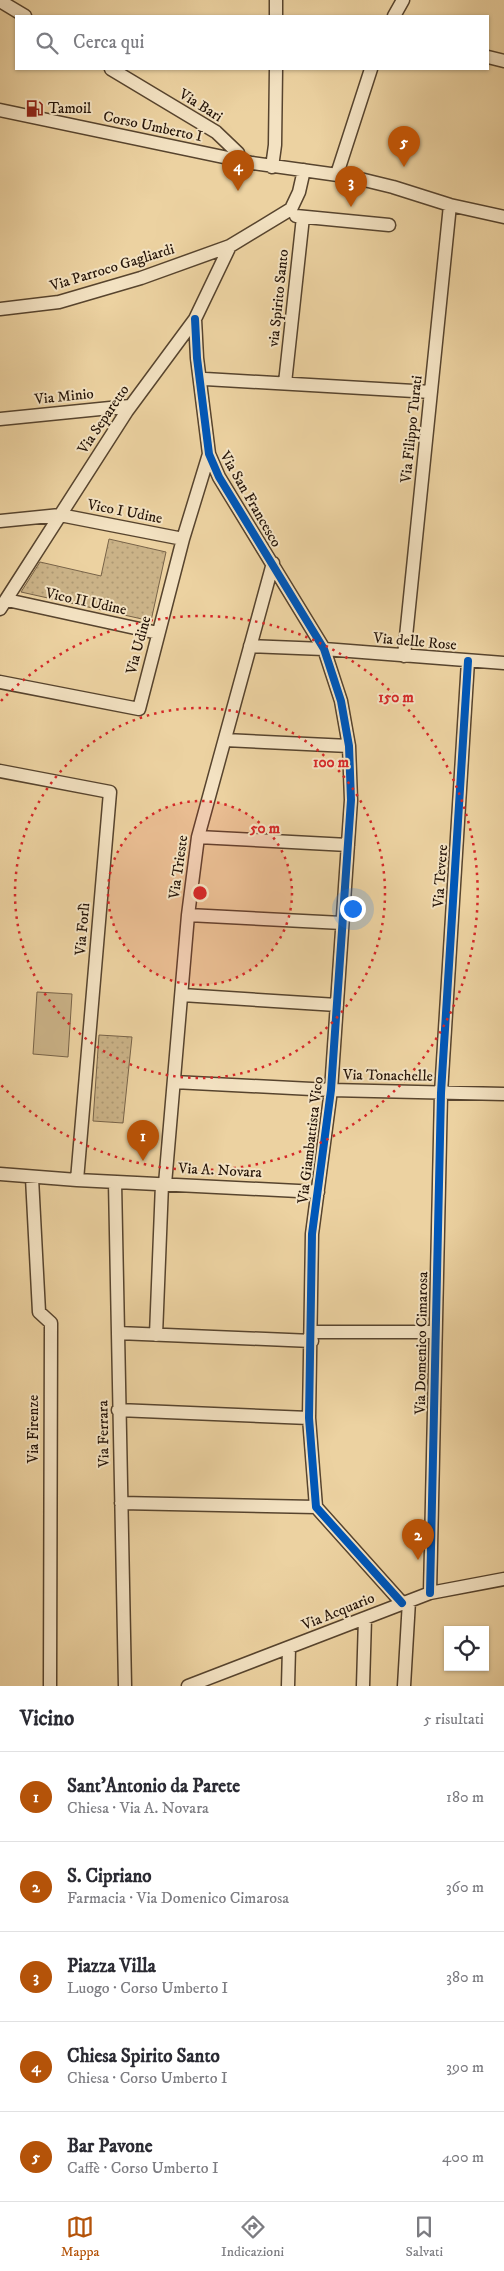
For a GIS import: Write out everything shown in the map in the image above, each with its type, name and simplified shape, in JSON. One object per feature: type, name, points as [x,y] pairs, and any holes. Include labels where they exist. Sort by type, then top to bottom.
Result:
[{"type":"street","points":[[276,0],[280,15]]},
{"type":"street","points":[[395,15],[403,0]]},
{"type":"street","points":[[1,1],[23,15]]},
{"type":"street","points":[[489,58],[504,61]]},
{"type":"street","name":"Via Bari","points":[[113,70],[216,132],[238,153],[240,161]]},
{"type":"street","points":[[272,167],[276,145],[276,70]]},
{"type":"street","points":[[337,174],[371,70]]},
{"type":"street","name":"Corso Umberto I","points":[[0,110],[240,161],[272,167],[337,174],[393,187],[450,206],[504,217]]},
{"type":"street","name":"Via Parroco Gagliardi","points":[[0,309],[60,302],[141,278],[230,246],[281,215],[295,203],[304,170]]},
{"type":"street","name":"Via Filippo Turati","points":[[404,656],[450,206]]},
{"type":"street","points":[[281,215],[389,225]]},
{"type":"street","name":"via Spirito Santo","points":[[284,383],[303,216]]},
{"type":"street","name":"Via Separetto","points":[[2,605],[130,406],[195,319],[230,246]]},
{"type":"street","name":"Via San Francesco","points":[[195,319],[198,375],[209,454],[219,477],[324,649]]},
{"type":"street","points":[[205,379],[431,392]]},
{"type":"street","name":"Via Minio","points":[[0,419],[130,406]]},
{"type":"street","name":"Via Udine","points":[[0,682],[139,709],[183,539],[209,454]]},
{"type":"street","name":"Vico I Udine","points":[[0,521],[60,515],[183,539]]},
{"type":"street","name":"Via Trieste","points":[[156,1335],[163,1184],[174,1082],[188,914],[198,837],[273,563]]},
{"type":"street","name":"Vico II Udine","points":[[2,605],[158,633]]},
{"type":"street","name":"Via delle Rose","points":[[250,646],[324,649],[504,663]]},
{"type":"street","name":"Via Giambattista Vico","points":[[316,1508],[309,1418],[312,1337],[312,1234],[331,1090],[351,800],[349,746],[341,702],[324,649]]},
{"type":"street","name":"Via Tevere","points":[[441,1093],[468,661]]},
{"type":"street","points":[[224,740],[349,746]]},
{"type":"street","name":"Via Forlì","points":[[0,771],[110,792],[77,1180]]},
{"type":"street","points":[[198,837],[348,845]]},
{"type":"street","points":[[188,914],[342,923]]},
{"type":"street","points":[[182,995],[337,1004]]},
{"type":"street","name":"Via Tonachelle","points":[[174,1082],[331,1090],[504,1094]]},
{"type":"street","name":"Via Domenico Cimarosa","points":[[430,1593],[434,1332],[441,1093]]},
{"type":"street","name":"Via A. Novara","points":[[0,1174],[32,1178],[318,1192]]},
{"type":"street","name":"Via Firenze","points":[[32,1178],[39,1312],[50,1323],[50,1686]]},
{"type":"street","name":"Via Ferrara","points":[[115,1182],[118,1410],[125,1686]]},
{"type":"street","points":[[118,1333],[312,1337],[434,1332]]},
{"type":"street","points":[[118,1410],[309,1418]]},
{"type":"street","points":[[121,1503],[316,1508],[406,1602],[404,1686]]},
{"type":"street","name":"Via Acquario","points":[[188,1686],[219,1680],[289,1648],[430,1593],[504,1580]]},
{"type":"street","points":[[363,1686],[365,1618]]},
{"type":"street","points":[[288,1686],[289,1648]]},
{"type":"shaded area","points":[[109,539],[166,552],[151,621],[21,592],[40,562],[101,576]]},
{"type":"shaded area","points":[[37,992],[72,994],[68,1057],[33,1054]]},
{"type":"shaded area","points":[[99,1035],[132,1037],[123,1123],[93,1121]]},
{"type":"cycle path","points":[[195,319],[197,358],[209,454],[219,477],[324,649],[341,701],[349,746],[351,800],[331,1090],[312,1234],[309,1418],[316,1507],[402,1603]]},
{"type":"cycle path","points":[[430,1593],[441,1093],[468,661]]},
{"type":"place","name":"Tamoil","points":[[34,108]]},
{"type":"place","name":"Bar Pavone","points":[[404,167]]},
{"type":"place","name":"Chiesa Spirito Santo","points":[[238,191]]},
{"type":"place","name":"Piazza Villa","points":[[351,207]]},
{"type":"place","name":"Sant'Antonio da Parete","points":[[143,1161]]},
{"type":"place","name":"S. Cipriano","points":[[418,1560]]}]
